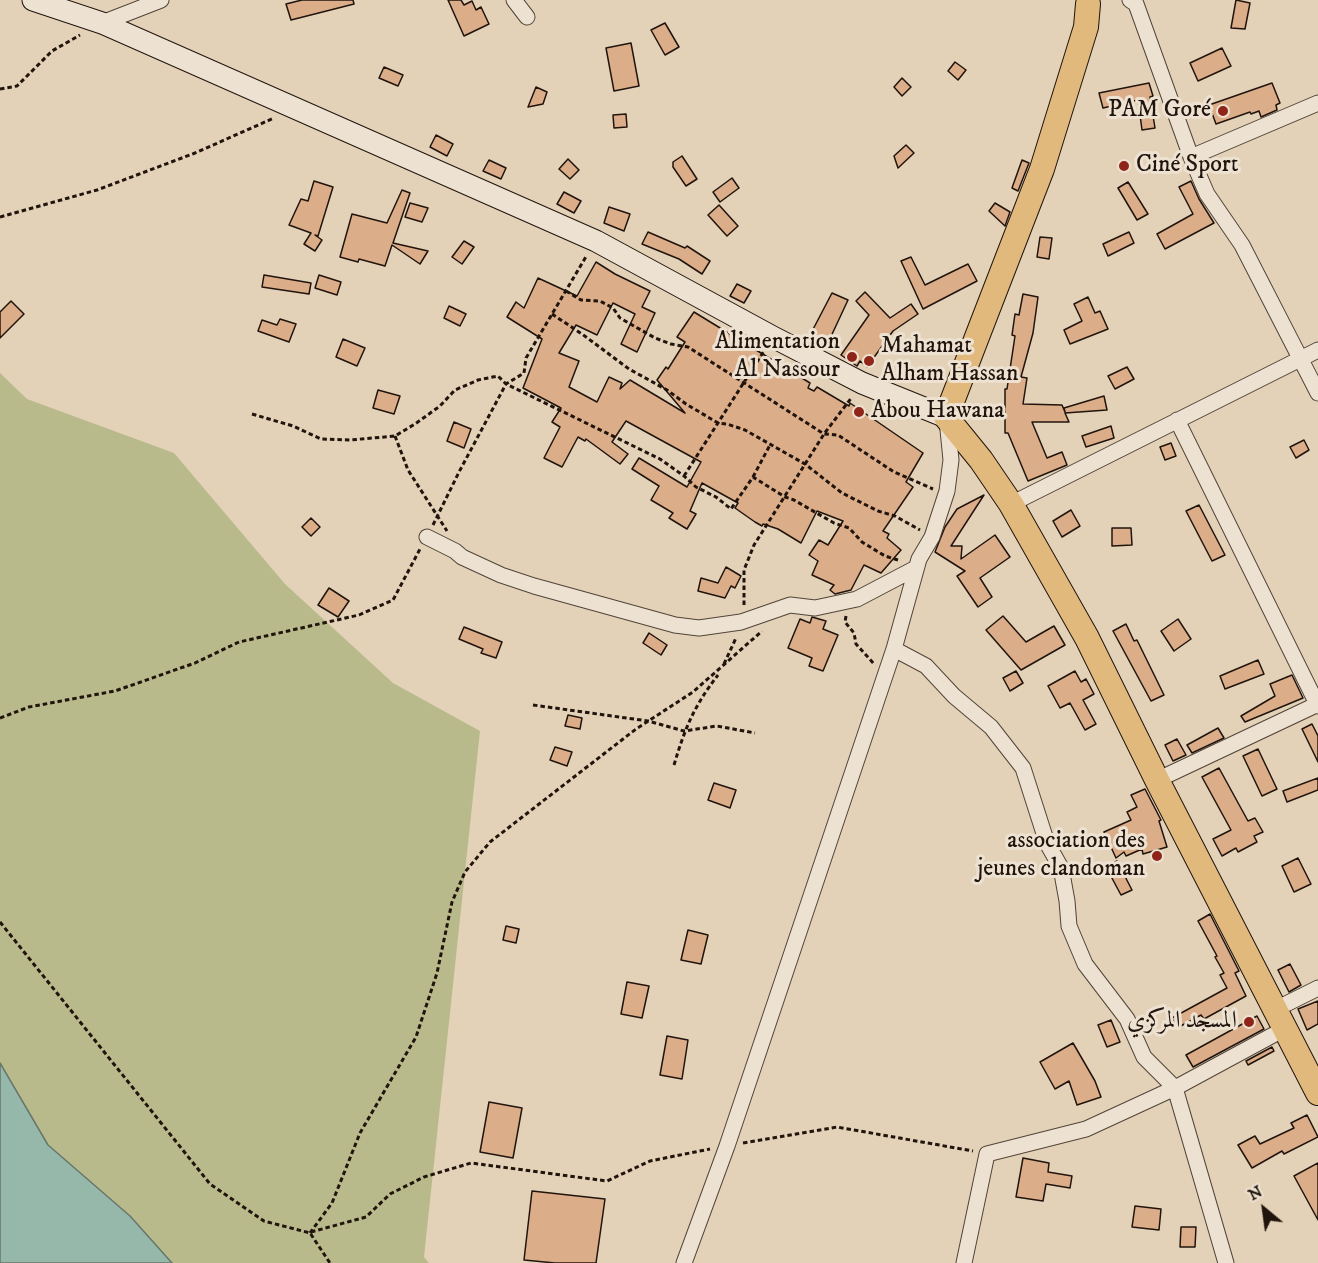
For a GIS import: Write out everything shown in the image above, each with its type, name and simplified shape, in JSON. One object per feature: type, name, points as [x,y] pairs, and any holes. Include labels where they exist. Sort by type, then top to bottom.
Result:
[{"type":"main road","points":[[33,0],[102,23],[596,241],[773,338],[861,383],[946,417],[981,460],[1011,504],[1087,638],[1157,780],[1318,1093]]},
{"type":"main road","points":[[946,417],[1042,169],[1086,27],[1091,1]]},
{"type":"street","points":[[102,23],[161,0]]},
{"type":"street","points":[[514,0],[527,17]]},
{"type":"street","points":[[1130,0],[1136,4],[1191,157],[1207,194],[1242,245],[1318,393]]},
{"type":"street","points":[[1191,157],[1318,103]]},
{"type":"street","points":[[1011,504],[1318,350]]},
{"type":"street","points":[[684,1263],[727,1146],[894,649],[918,564],[932,537],[947,491],[951,460],[946,417]]},
{"type":"street","points":[[1157,780],[1318,705],[1177,420]]},
{"type":"street","points":[[427,537],[462,557],[501,575],[675,625],[699,628],[741,622],[790,605],[815,608],[857,599],[918,564]]},
{"type":"street","points":[[894,649],[926,666],[954,696],[991,728],[1023,768],[1047,843],[1061,868],[1069,926],[1085,964],[1127,1019],[1144,1057],[1175,1088],[1226,1263]]},
{"type":"street","points":[[964,1263],[987,1154],[1086,1129],[1175,1088],[1281,1018],[1318,988]]},
{"type":"path","points":[[0,89],[17,86],[52,51],[102,23]]},
{"type":"path","points":[[0,217],[108,186],[260,126],[294,107]]},
{"type":"path","points":[[0,718],[28,707],[115,691],[195,663],[239,642],[359,615],[393,600],[506,384],[524,373],[526,357],[596,241]]},
{"type":"path","points":[[566,291],[581,300],[600,301],[607,304],[620,318],[637,330],[672,344],[688,346],[824,434],[838,435],[913,482],[929,489],[947,491]]},
{"type":"path","points":[[552,314],[629,369],[718,423],[745,430],[805,464],[842,493],[878,511],[896,516],[932,537]]},
{"type":"path","points":[[684,476],[773,338]]},
{"type":"path","points":[[252,414],[293,426],[321,439],[350,440],[395,436],[440,406],[455,390],[478,380],[498,376],[506,384],[639,448],[731,508],[753,477],[770,445]]},
{"type":"path","points":[[674,765],[684,730],[700,698],[722,669],[735,643],[744,613],[744,570],[754,545],[824,434],[861,383]]},
{"type":"path","points":[[395,436],[408,470],[448,531]]},
{"type":"path","points":[[753,477],[785,497],[834,523],[849,528],[862,542],[885,556],[918,564]]},
{"type":"path","points":[[857,599],[849,610],[845,622],[854,633],[856,644],[885,675]]},
{"type":"path","points":[[310,1233],[332,1203],[360,1133],[416,1037],[437,973],[452,902],[465,872],[490,842],[648,721],[693,693],[764,629]]},
{"type":"path","points":[[533,705],[648,721],[684,730],[717,726],[755,733]]},
{"type":"path","points":[[0,922],[210,1184],[264,1221],[310,1233],[366,1217],[390,1194],[424,1177],[471,1163],[607,1182],[650,1161],[837,1127],[987,1154]]},
{"type":"path","points":[[310,1233],[330,1263]]},
{"type":"green space","points":[[0,373],[27,399],[174,453],[285,584],[393,683],[480,731],[424,1257],[429,1263],[172,1263],[130,1216],[48,1145],[0,1063]]},
{"type":"shaded area","points":[[0,1063],[48,1145],[130,1216],[172,1263],[0,1263]]},
{"type":"building","points":[[302,0],[353,0],[354,4],[291,20],[286,4]]},
{"type":"building","points":[[448,0],[461,0],[464,5],[472,1],[476,10],[481,7],[489,24],[464,36]]},
{"type":"building","points":[[1236,0],[1250,3],[1245,29],[1231,28]]},
{"type":"building","points":[[665,23],[679,47],[665,55],[651,30]]},
{"type":"building","points":[[631,43],[639,86],[614,91],[606,48]]},
{"type":"building","points":[[1222,48],[1231,66],[1198,81],[1190,63]]},
{"type":"building","points":[[955,62],[966,70],[958,80],[948,71]]},
{"type":"building","points":[[384,67],[403,75],[398,86],[379,78]]},
{"type":"building","points":[[902,78],[911,87],[902,96],[894,87]]},
{"type":"building","points":[[1149,83],[1153,96],[1150,97],[1155,128],[1142,130],[1138,100],[1103,108],[1099,93]]},
{"type":"building","points":[[1272,83],[1280,103],[1276,105],[1277,110],[1261,117],[1259,111],[1251,114],[1250,112],[1216,124],[1209,105]]},
{"type":"building","points":[[536,87],[547,92],[543,104],[528,107]]},
{"type":"building","points":[[626,114],[627,127],[614,128],[613,115]]},
{"type":"building","points":[[436,135],[453,144],[447,156],[430,147]]},
{"type":"building","points":[[906,145],[914,153],[898,168],[894,156]]},
{"type":"building","points":[[682,156],[697,179],[686,186],[673,167],[673,162]]},
{"type":"building","points":[[568,159],[579,170],[570,179],[559,169]]},
{"type":"building","points":[[489,160],[506,168],[501,179],[483,171]]},
{"type":"building","points":[[1022,160],[1029,163],[1018,191],[1012,188]]},
{"type":"building","points":[[732,178],[739,188],[720,202],[713,192]]},
{"type":"building","points":[[314,181],[333,187],[318,236],[315,235],[322,240],[315,251],[304,244],[311,233],[289,225],[301,199],[308,201]]},
{"type":"building","points":[[1191,181],[1214,223],[1165,249],[1157,234],[1193,214],[1179,187]]},
{"type":"building","points":[[1128,182],[1148,214],[1137,220],[1118,188]]},
{"type":"building","points":[[402,190],[410,193],[393,243],[428,251],[420,264],[392,245],[385,266],[340,257],[352,214],[387,223]]},
{"type":"building","points":[[564,192],[581,201],[574,213],[557,204]]},
{"type":"building","points":[[410,203],[428,208],[422,222],[405,217]]},
{"type":"building","points":[[995,203],[1010,212],[1005,226],[989,211]]},
{"type":"building","points":[[719,205],[738,226],[727,236],[708,215]]},
{"type":"building","points":[[609,207],[630,214],[624,231],[604,223]]},
{"type":"building","points":[[648,232],[685,248],[687,246],[710,261],[702,274],[679,259],[642,244]]},
{"type":"building","points":[[1129,232],[1134,243],[1108,256],[1103,244]]},
{"type":"building","points":[[1040,237],[1052,238],[1049,259],[1037,257]]},
{"type":"building","points":[[464,241],[474,247],[462,264],[452,257]]},
{"type":"building","points":[[911,257],[925,285],[968,264],[977,281],[923,309],[901,261]]},
{"type":"building","points":[[596,262],[650,291],[642,307],[655,313],[637,352],[621,344],[635,314],[613,303],[597,335],[576,325],[559,353],[579,361],[569,387],[597,402],[609,377],[622,383],[620,389],[630,380],[685,413],[657,380],[666,367],[668,369],[685,342],[677,337],[694,312],[810,383],[808,388],[814,391],[817,387],[849,406],[850,403],[923,453],[906,482],[913,487],[883,531],[889,534],[887,538],[901,550],[881,573],[864,565],[851,590],[835,594],[830,590],[834,585],[812,575],[818,561],[809,555],[819,540],[828,545],[843,521],[817,511],[801,543],[778,529],[755,522],[735,508],[738,503],[702,483],[690,511],[696,514],[687,529],[669,518],[673,513],[651,500],[659,486],[632,469],[639,458],[687,487],[701,462],[626,421],[612,442],[628,454],[620,464],[586,439],[585,441],[578,437],[562,467],[544,458],[560,427],[552,422],[561,408],[523,388],[542,339],[507,317],[516,302],[524,308],[538,278],[577,296]]},
{"type":"building","points":[[264,275],[311,283],[309,294],[262,287]]},
{"type":"building","points":[[319,275],[341,282],[337,295],[315,288]]},
{"type":"building","points":[[737,284],[751,291],[744,303],[730,296]]},
{"type":"building","points":[[865,292],[890,318],[911,304],[918,314],[893,331],[867,367],[860,361],[857,366],[841,355],[869,315],[856,301]]},
{"type":"building","points":[[832,293],[848,300],[827,345],[824,343],[822,347],[809,337]]},
{"type":"building","points":[[1023,294],[1038,297],[1033,333],[1021,377],[1027,378],[1023,404],[1062,405],[1065,412],[1064,408],[1104,396],[1107,410],[1065,413],[1069,422],[1032,422],[1047,458],[1062,452],[1067,465],[1028,481],[1008,433],[1005,433],[1005,389],[1007,389],[1015,336],[1012,335],[1015,314],[1019,315]]},
{"type":"building","points":[[1088,297],[1095,313],[1100,311],[1108,329],[1070,344],[1064,330],[1082,321],[1074,304]]},
{"type":"building","points":[[11,301],[24,314],[0,338],[0,312]]},
{"type":"building","points":[[449,306],[466,314],[460,326],[444,318]]},
{"type":"building","points":[[280,319],[296,324],[289,342],[258,331],[262,320],[277,325]]},
{"type":"building","points":[[343,339],[365,348],[357,366],[336,357]]},
{"type":"building","points":[[1127,367],[1134,379],[1115,389],[1108,376]]},
{"type":"building","points":[[378,390],[400,396],[394,414],[373,408]]},
{"type":"building","points":[[454,422],[471,429],[464,448],[447,441]]},
{"type":"building","points":[[1111,426],[1114,438],[1086,447],[1082,436]]},
{"type":"building","points":[[1304,440],[1309,450],[1296,458],[1290,447]]},
{"type":"building","points":[[1171,443],[1176,456],[1165,460],[1160,447]]},
{"type":"building","points":[[984,495],[951,546],[962,546],[961,559],[995,535],[1010,557],[980,578],[992,597],[978,607],[957,576],[965,571],[935,552],[945,527],[957,509]]},
{"type":"building","points":[[1199,505],[1225,555],[1212,561],[1186,511]]},
{"type":"building","points":[[1071,510],[1080,526],[1062,537],[1053,521]]},
{"type":"building","points":[[311,518],[320,527],[311,536],[302,527]]},
{"type":"building","points":[[1112,528],[1131,528],[1132,545],[1112,546]]},
{"type":"building","points":[[726,567],[741,576],[735,588],[731,586],[725,598],[698,591],[701,578],[718,583]]},
{"type":"building","points":[[329,588],[349,601],[338,617],[318,605]]},
{"type":"building","points":[[1003,616],[1026,642],[1054,626],[1065,645],[1021,670],[986,630]]},
{"type":"building","points":[[812,617],[826,621],[823,629],[838,635],[823,671],[809,666],[812,658],[788,648],[800,619],[810,623]]},
{"type":"building","points":[[1178,619],[1191,639],[1174,651],[1161,631]]},
{"type":"building","points":[[1126,624],[1134,641],[1137,640],[1164,695],[1151,701],[1113,631]]},
{"type":"building","points":[[464,627],[502,642],[496,658],[481,653],[483,649],[459,639]]},
{"type":"building","points":[[649,633],[667,645],[661,655],[643,643]]},
{"type":"building","points":[[1258,660],[1264,674],[1225,689],[1220,676]]},
{"type":"building","points":[[1016,671],[1023,683],[1010,691],[1003,678]]},
{"type":"building","points":[[1075,671],[1081,682],[1086,679],[1094,694],[1083,700],[1096,724],[1085,730],[1070,703],[1060,708],[1048,686]]},
{"type":"building","points":[[1292,675],[1303,698],[1245,722],[1241,716],[1275,696],[1270,684]]},
{"type":"building","points":[[568,715],[582,718],[580,729],[565,726]]},
{"type":"building","points":[[1312,724],[1318,736],[1318,762],[1302,729]]},
{"type":"building","points":[[1218,728],[1224,738],[1192,753],[1187,745]]},
{"type":"building","points":[[1177,739],[1186,755],[1173,761],[1165,745]]},
{"type":"building","points":[[555,747],[572,752],[567,766],[550,760]]},
{"type":"building","points":[[1258,749],[1277,789],[1262,796],[1243,756]]},
{"type":"building","points":[[1219,768],[1248,821],[1255,818],[1263,832],[1254,836],[1257,842],[1238,852],[1236,848],[1222,856],[1213,839],[1231,830],[1202,777]]},
{"type":"building","points":[[1318,778],[1318,790],[1287,802],[1283,791]]},
{"type":"building","points":[[714,783],[736,790],[730,808],[708,800]]},
{"type":"building","points":[[1145,789],[1161,820],[1159,821],[1167,847],[1143,854],[1142,849],[1126,856],[1124,852],[1116,858],[1104,832],[1131,820],[1127,812],[1137,807],[1131,795]]},
{"type":"building","points":[[1298,858],[1311,884],[1294,892],[1282,866]]},
{"type":"building","points":[[1117,861],[1132,890],[1121,895],[1106,867]]},
{"type":"building","points":[[1210,914],[1239,971],[1235,973],[1246,996],[1204,1019],[1201,1015],[1177,1028],[1172,1018],[1227,988],[1220,975],[1224,973],[1215,957],[1217,956],[1198,921]]},
{"type":"building","points":[[506,926],[519,929],[516,943],[503,940]]},
{"type":"building","points":[[688,930],[708,935],[701,964],[681,960]]},
{"type":"building","points":[[1290,964],[1301,985],[1289,992],[1278,970]]},
{"type":"building","points":[[627,982],[649,986],[642,1018],[621,1014]]},
{"type":"building","points":[[1318,1001],[1318,1024],[1307,1030],[1298,1009]]},
{"type":"building","points":[[1257,1016],[1264,1029],[1193,1067],[1186,1055]]},
{"type":"building","points":[[1111,1020],[1120,1042],[1107,1047],[1098,1025]]},
{"type":"building","points":[[667,1036],[688,1040],[682,1079],[660,1075]]},
{"type":"building","points":[[1073,1043],[1095,1081],[1101,1097],[1077,1105],[1069,1081],[1055,1089],[1040,1062]]},
{"type":"building","points":[[1272,1047],[1274,1051],[1248,1065],[1246,1061]]},
{"type":"building","points":[[489,1102],[522,1108],[513,1158],[480,1152]]},
{"type":"building","points":[[1307,1115],[1318,1137],[1284,1154],[1282,1151],[1252,1168],[1238,1145],[1255,1136],[1260,1144],[1294,1128],[1291,1123]]},
{"type":"building","points":[[1023,1158],[1049,1163],[1048,1172],[1072,1176],[1070,1188],[1046,1184],[1043,1201],[1016,1197]]},
{"type":"building","points":[[1318,1163],[1318,1220],[1294,1176]]},
{"type":"building","points":[[532,1191],[605,1199],[596,1263],[524,1260]]},
{"type":"building","points":[[1135,1206],[1161,1209],[1159,1230],[1132,1227]]},
{"type":"building","points":[[1181,1227],[1196,1227],[1195,1247],[1180,1247]]},
{"type":"place","name":"PAM Goré","points":[[1223,111]]},
{"type":"place","name":"Ciné Sport","points":[[1124,166]]},
{"type":"place","name":"Alimentation Al Nassour","points":[[852,357]]},
{"type":"place","name":"Mahamat Alham Hassan","points":[[869,361]]},
{"type":"place","name":"Abou Hawana","points":[[859,412]]},
{"type":"place","name":"association des jeunes clandoman","points":[[1157,856]]},
{"type":"place","name":"المسجد المركزي","points":[[1249,1022]]}]
